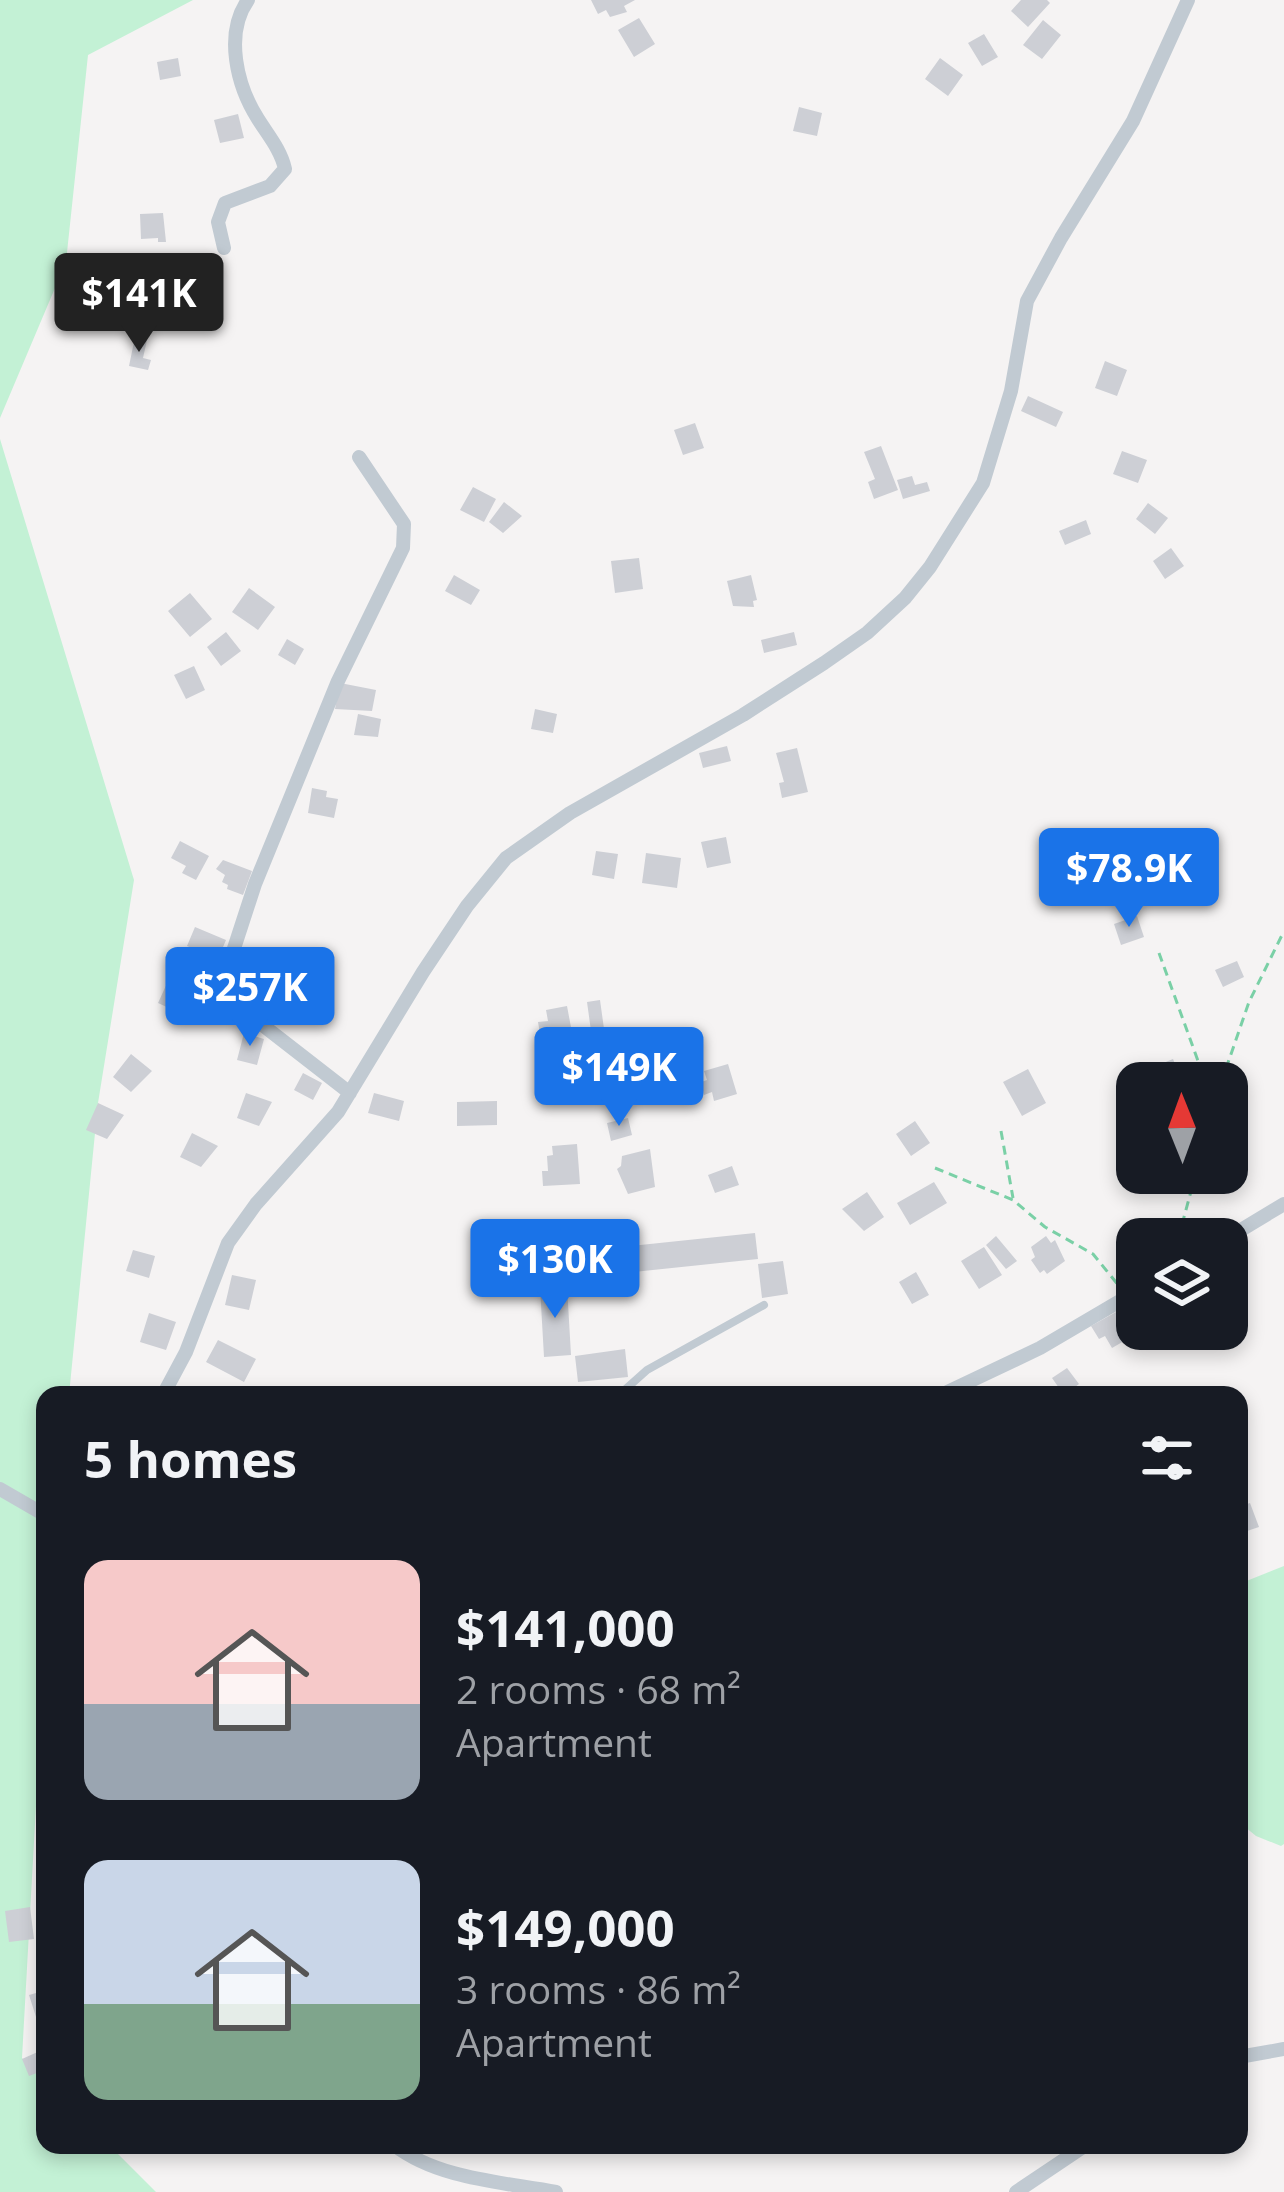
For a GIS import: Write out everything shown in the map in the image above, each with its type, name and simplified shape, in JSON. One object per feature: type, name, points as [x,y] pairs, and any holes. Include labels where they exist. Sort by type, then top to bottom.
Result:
[{"type":"street","points":[[224,248],[218,222],[225,203],[270,186],[285,170],[249,103],[236,62],[236,38],[248,0]]},
{"type":"street","points":[[168,1386],[228,1244],[256,1204],[338,1112],[445,939],[506,858],[570,813],[743,715],[853,643],[905,598],[930,567],[983,483],[1011,391],[1028,301],[1133,121],[1188,0]]},
{"type":"street","points":[[350,1093],[238,1006],[230,996],[226,974],[255,884],[317,731],[403,548],[404,524],[359,457]]},
{"type":"street","points":[[1248,1226],[1284,1204]]},
{"type":"street","points":[[960,1386],[1040,1348],[1116,1303]]},
{"type":"street","points":[[0,1490],[36,1510]]},
{"type":"street","points":[[1248,2055],[1284,2050]]},
{"type":"street","points":[[408,2154],[456,2173],[556,2192]]},
{"type":"street","points":[[1016,2192],[1074,2154]]},
{"type":"street","points":[[1039,2179],[1055,2192]]},
{"type":"lane","points":[[629,1386],[647,1370],[764,1305]]},
{"type":"path","points":[[1228,1062],[1249,1002],[1284,931]]},
{"type":"path","points":[[1159,953],[1198,1062]]},
{"type":"path","points":[[1001,1131],[1013,1200]]},
{"type":"path","points":[[935,1168],[1013,1200],[1045,1228],[1094,1254],[1116,1277]]},
{"type":"green space","points":[[0,0],[193,0],[88,55],[66,262],[0,418]]},
{"type":"green space","points":[[0,439],[134,880],[98,1103],[70,1386],[36,1386],[36,1806],[22,2058],[36,2073],[36,2154],[118,2154],[156,2192],[0,2192]]},
{"type":"green space","points":[[1284,1566],[1281,1846],[1248,1829],[1248,1580]]},
{"type":"building","points":[[591,0],[635,0],[624,6],[627,12],[610,17],[606,10],[598,14]]},
{"type":"building","points":[[1021,0],[1050,3],[1028,27],[1011,11]]},
{"type":"building","points":[[639,18],[655,44],[634,57],[618,30]]},
{"type":"building","points":[[1043,20],[1061,35],[1042,59],[1023,45]]},
{"type":"building","points":[[984,34],[998,57],[982,66],[968,43]]},
{"type":"building","points":[[178,58],[181,76],[160,80],[157,62]]},
{"type":"building","points":[[940,58],[963,75],[948,96],[925,79]]},
{"type":"building","points":[[799,107],[822,113],[817,136],[793,131]]},
{"type":"building","points":[[238,114],[244,138],[220,143],[214,120]]},
{"type":"building","points":[[163,213],[166,242],[141,239],[140,214]]},
{"type":"building","points":[[135,337],[147,340],[143,358],[151,360],[148,370],[129,366]]},
{"type":"building","points":[[1105,361],[1127,370],[1117,396],[1095,388]]},
{"type":"building","points":[[1028,396],[1063,412],[1056,427],[1021,411]]},
{"type":"building","points":[[695,423],[704,448],[683,455],[674,430]]},
{"type":"building","points":[[881,446],[898,490],[874,499],[868,482],[875,479],[864,452]]},
{"type":"building","points":[[1122,451],[1147,460],[1138,483],[1113,474]]},
{"type":"building","points":[[912,476],[915,485],[927,482],[930,491],[903,499],[897,480]]},
{"type":"building","points":[[473,487],[496,499],[484,522],[460,510]]},
{"type":"building","points":[[504,502],[522,516],[503,533],[489,522]]},
{"type":"building","points":[[1148,503],[1168,518],[1155,534],[1136,519]]},
{"type":"building","points":[[1086,520],[1091,534],[1065,545],[1059,531]]},
{"type":"building","points":[[1171,548],[1184,566],[1165,579],[1153,561]]},
{"type":"building","points":[[639,558],[643,589],[615,593],[611,561]]},
{"type":"building","points":[[454,575],[480,590],[471,605],[445,591]]},
{"type":"building","points":[[751,575],[757,600],[754,607],[733,606],[727,581]]},
{"type":"building","points":[[249,588],[275,607],[258,630],[232,612]]},
{"type":"building","points":[[190,593],[212,619],[190,637],[168,611]]},
{"type":"building","points":[[226,632],[241,651],[221,666],[207,647]]},
{"type":"building","points":[[794,632],[797,645],[764,653],[761,640]]},
{"type":"building","points":[[287,639],[304,649],[295,665],[278,655]]},
{"type":"building","points":[[194,666],[205,690],[186,699],[174,675]]},
{"type":"building","points":[[340,683],[376,690],[372,711],[335,709]]},
{"type":"building","points":[[535,709],[557,714],[553,733],[531,729]]},
{"type":"building","points":[[358,714],[381,719],[378,737],[354,735]]},
{"type":"building","points":[[727,746],[731,761],[703,768],[699,753]]},
{"type":"building","points":[[797,748],[808,792],[782,798],[779,783],[784,782],[776,753]]},
{"type":"building","points":[[312,788],[338,799],[334,818],[308,813]]},
{"type":"building","points":[[726,837],[731,863],[707,868],[701,842]]},
{"type":"building","points":[[180,841],[209,856],[196,880],[182,873],[186,866],[171,858]]},
{"type":"building","points":[[596,851],[618,854],[614,879],[592,875]]},
{"type":"building","points":[[646,853],[681,858],[677,888],[642,883]]},
{"type":"building","points":[[223,860],[252,871],[243,895],[222,882],[225,875],[216,869]]},
{"type":"building","points":[[1137,916],[1144,937],[1121,945],[1114,924]]},
{"type":"building","points":[[195,927],[226,940],[218,959],[187,946]]},
{"type":"building","points":[[1237,961],[1244,977],[1223,987],[1215,970]]},
{"type":"building","points":[[169,979],[192,989],[186,1016],[158,1003]]},
{"type":"building","points":[[600,1000],[605,1036],[592,1038],[587,1002]]},
{"type":"building","points":[[567,1006],[573,1038],[550,1042],[548,1033],[540,1034],[538,1022],[548,1021],[546,1010]]},
{"type":"building","points":[[244,1033],[264,1039],[257,1065],[237,1060]]},
{"type":"building","points":[[131,1054],[152,1071],[131,1092],[113,1077]]},
{"type":"building","points":[[617,1061],[622,1079],[603,1084],[598,1066]]},
{"type":"building","points":[[728,1064],[737,1094],[714,1101],[712,1092],[704,1095],[704,1071]]},
{"type":"building","points":[[1028,1069],[1046,1103],[1022,1116],[1003,1082]]},
{"type":"building","points":[[303,1073],[322,1083],[313,1100],[294,1090]]},
{"type":"building","points":[[246,1093],[272,1102],[259,1126],[237,1118]]},
{"type":"building","points":[[374,1093],[404,1101],[399,1121],[368,1113]]},
{"type":"building","points":[[497,1101],[497,1125],[457,1126],[457,1102]]},
{"type":"building","points":[[98,1103],[124,1115],[107,1139],[86,1130]]},
{"type":"building","points":[[628,1118],[632,1135],[611,1141],[607,1123]]},
{"type":"building","points":[[915,1121],[930,1143],[911,1156],[896,1134]]},
{"type":"building","points":[[192,1133],[218,1146],[201,1167],[180,1157]]},
{"type":"building","points":[[577,1144],[580,1184],[543,1186],[542,1171],[548,1171],[552,1146]]},
{"type":"building","points":[[650,1149],[655,1187],[628,1194],[617,1169],[622,1156]]},
{"type":"building","points":[[732,1166],[739,1185],[715,1193],[708,1175]]},
{"type":"building","points":[[934,1182],[947,1203],[910,1225],[897,1203]]},
{"type":"building","points":[[867,1192],[884,1217],[864,1231],[842,1209]]},
{"type":"building","points":[[755,1233],[758,1259],[538,1282],[535,1256]]},
{"type":"building","points":[[996,1236],[1017,1261],[1006,1269],[986,1245]]},
{"type":"building","points":[[1046,1236],[1051,1243],[1055,1240],[1065,1261],[1047,1274],[1040,1273],[1031,1260],[1035,1257],[1031,1247]]},
{"type":"building","points":[[984,1247],[1002,1275],[979,1289],[961,1261]]},
{"type":"building","points":[[133,1250],[155,1256],[149,1278],[126,1271]]},
{"type":"building","points":[[527,1260],[530,1285],[503,1289],[500,1264]]},
{"type":"building","points":[[783,1261],[788,1294],[762,1298],[758,1264]]},
{"type":"building","points":[[916,1272],[929,1295],[912,1304],[899,1282]]},
{"type":"building","points":[[232,1275],[256,1280],[249,1310],[225,1305]]},
{"type":"building","points":[[567,1286],[571,1355],[544,1357],[540,1287]]},
{"type":"building","points":[[1116,1312],[1116,1346],[1112,1348],[1105,1336],[1099,1339],[1091,1326]]},
{"type":"building","points":[[149,1313],[176,1322],[166,1350],[140,1342]]},
{"type":"building","points":[[218,1340],[256,1359],[244,1382],[206,1362]]},
{"type":"building","points":[[625,1349],[628,1377],[578,1382],[575,1356]]},
{"type":"building","points":[[1067,1368],[1079,1384],[1058,1386],[1052,1378]]},
{"type":"building","points":[[1248,1504],[1259,1527],[1248,1531]]},
{"type":"building","points":[[30,1907],[34,1939],[9,1942],[5,1911]]},
{"type":"building","points":[[36,2053],[36,2073],[29,2076],[22,2059]]}]
